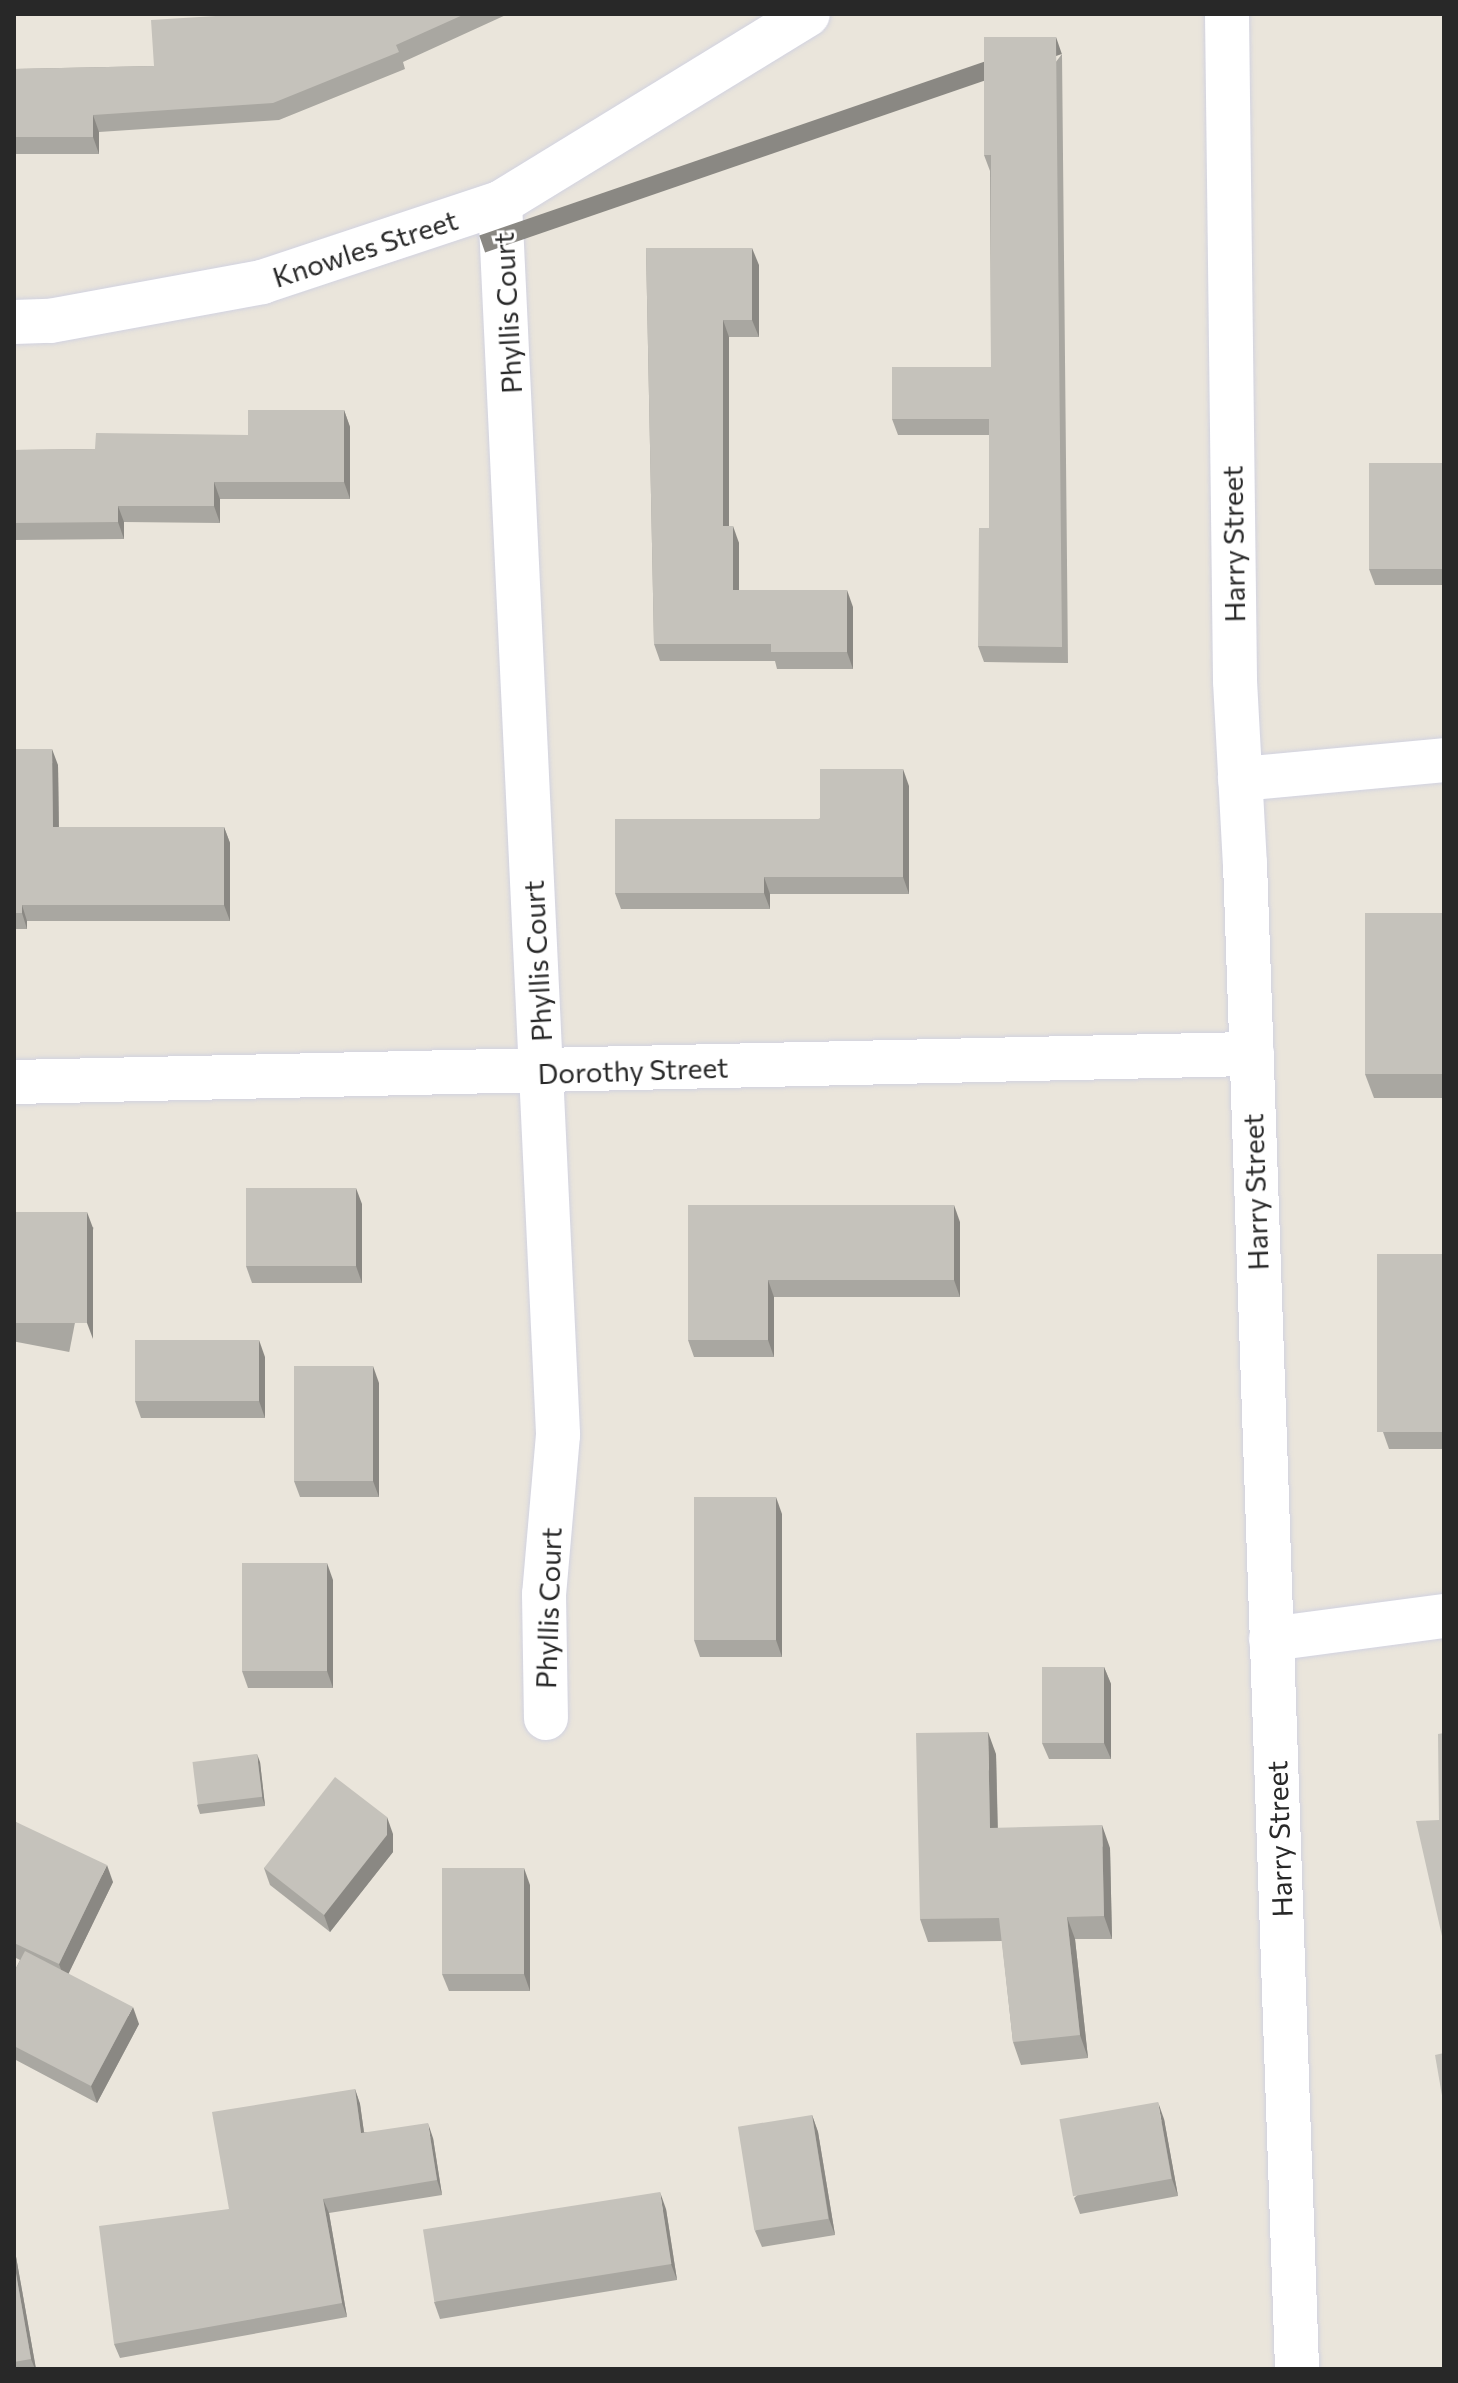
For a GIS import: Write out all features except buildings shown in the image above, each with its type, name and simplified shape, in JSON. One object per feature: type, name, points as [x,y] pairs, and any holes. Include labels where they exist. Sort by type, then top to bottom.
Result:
[{"type":"street","name":"Knowles Street","points":[[14,322],[50,321],[262,282],[500,203],[808,14]]},
{"type":"street","name":"Harry Street","points":[[1227,14],[1235,681],[1252,1054],[1297,2369]]},
{"type":"street","name":"Phyllis Court","points":[[500,203],[558,1435],[544,1594],[546,1718]]},
{"type":"street","points":[[1240,779],[1444,760]]},
{"type":"street","name":"Dorothy Street","points":[[14,1082],[542,1073],[1252,1054]]},
{"type":"street","points":[[1271,1639],[1444,1616]]}]
